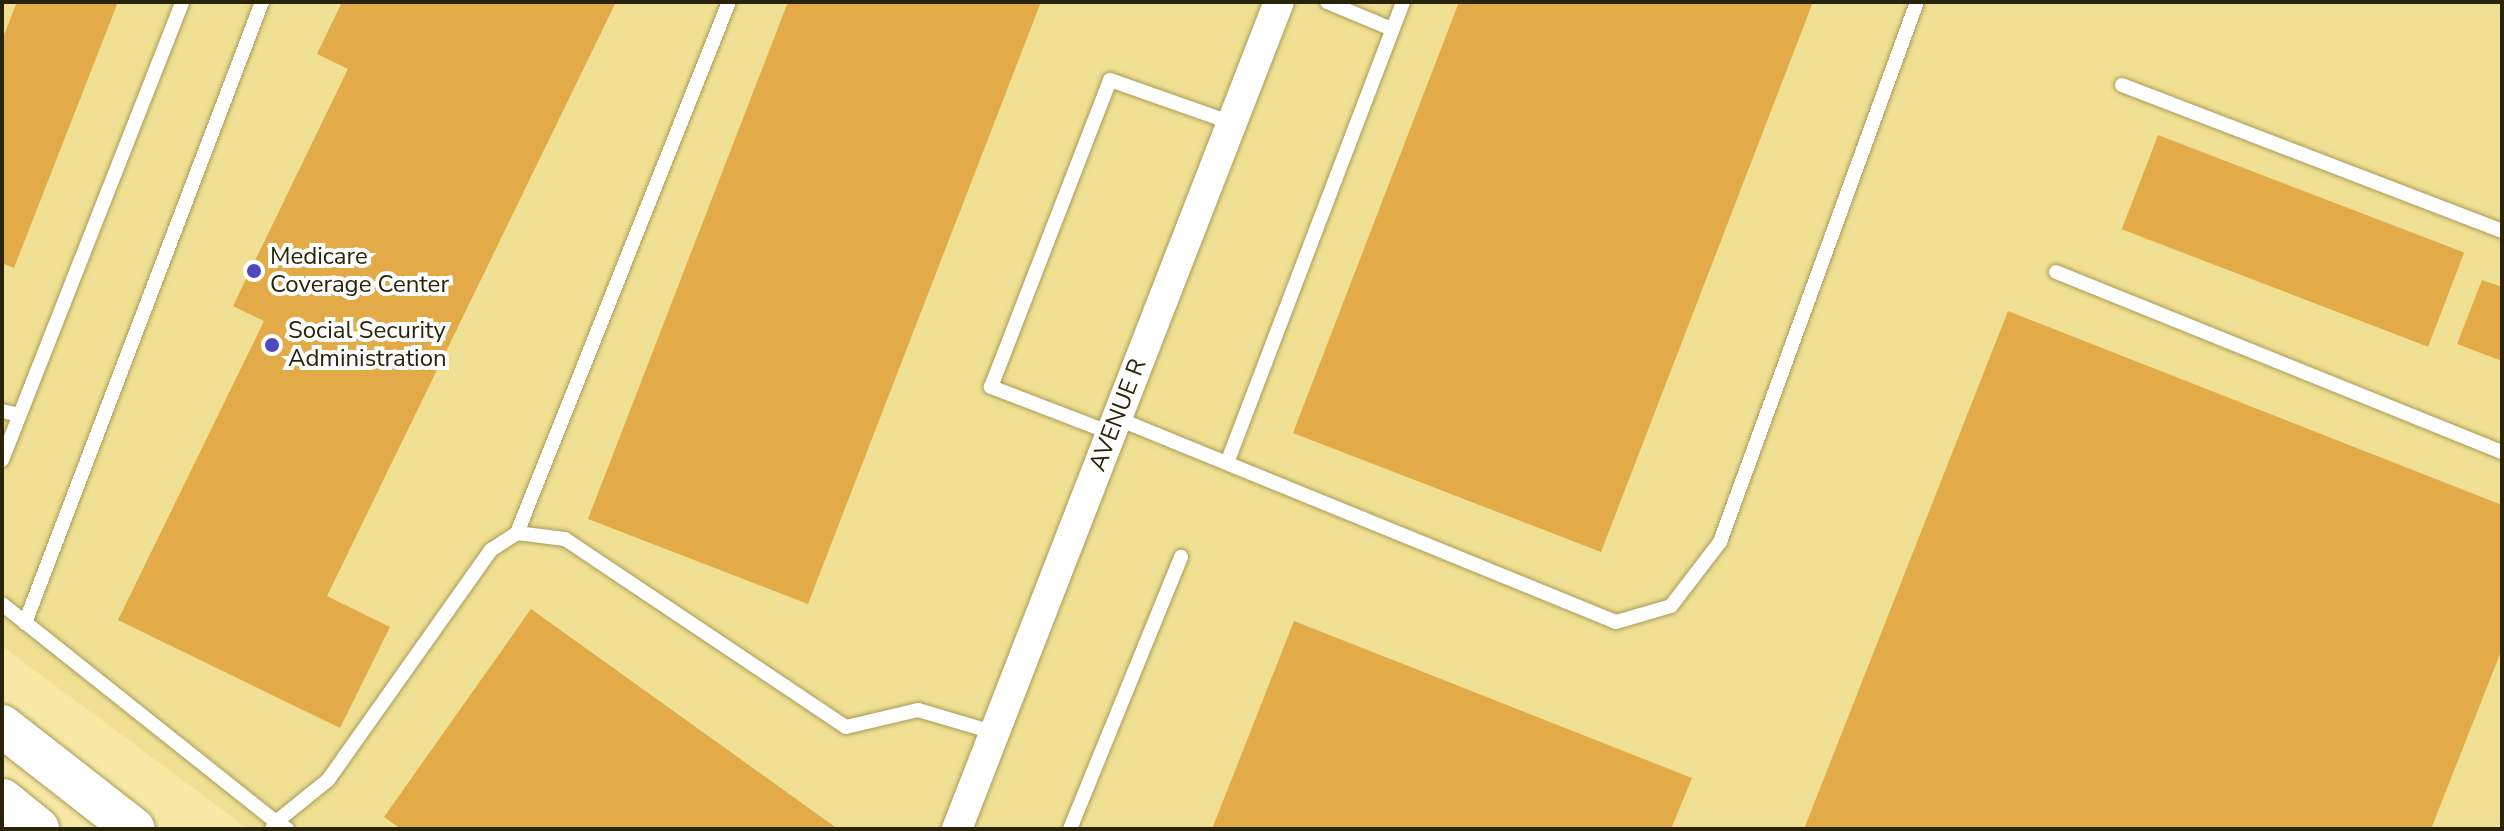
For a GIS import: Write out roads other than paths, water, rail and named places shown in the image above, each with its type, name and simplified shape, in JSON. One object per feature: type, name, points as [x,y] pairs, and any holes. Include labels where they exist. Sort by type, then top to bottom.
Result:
[{"type":"highway","points":[[2,801],[37,829]]},
{"type":"main road","points":[[2,726],[134,829]]},
{"type":"street","name":"AVENUE R","points":[[957,829],[1229,122],[1279,2]]},
{"type":"lane","points":[[2,460],[182,2]]},
{"type":"lane","points":[[25,623],[262,2]]},
{"type":"lane","points":[[2,604],[279,827],[328,780],[491,550],[517,533],[729,2]]},
{"type":"lane","points":[[1327,2],[1392,29]]},
{"type":"lane","points":[[1227,463],[1403,2]]},
{"type":"lane","points":[[1229,122],[1110,80],[991,387],[1227,463],[1616,622],[1671,606],[1720,542],[1917,2]]},
{"type":"lane","points":[[2122,85],[2502,231]]},
{"type":"lane","points":[[2056,272],[2502,452]]},
{"type":"lane","points":[[2,411],[20,415]]},
{"type":"lane","points":[[517,533],[565,539],[846,727],[918,710],[996,733]]},
{"type":"lane","points":[[1070,829],[1181,557]]},
{"type":"place","name":"Medicare Coverage Center","points":[[254,271]]},
{"type":"place","name":"Social Security Administration","points":[[272,345]]}]
